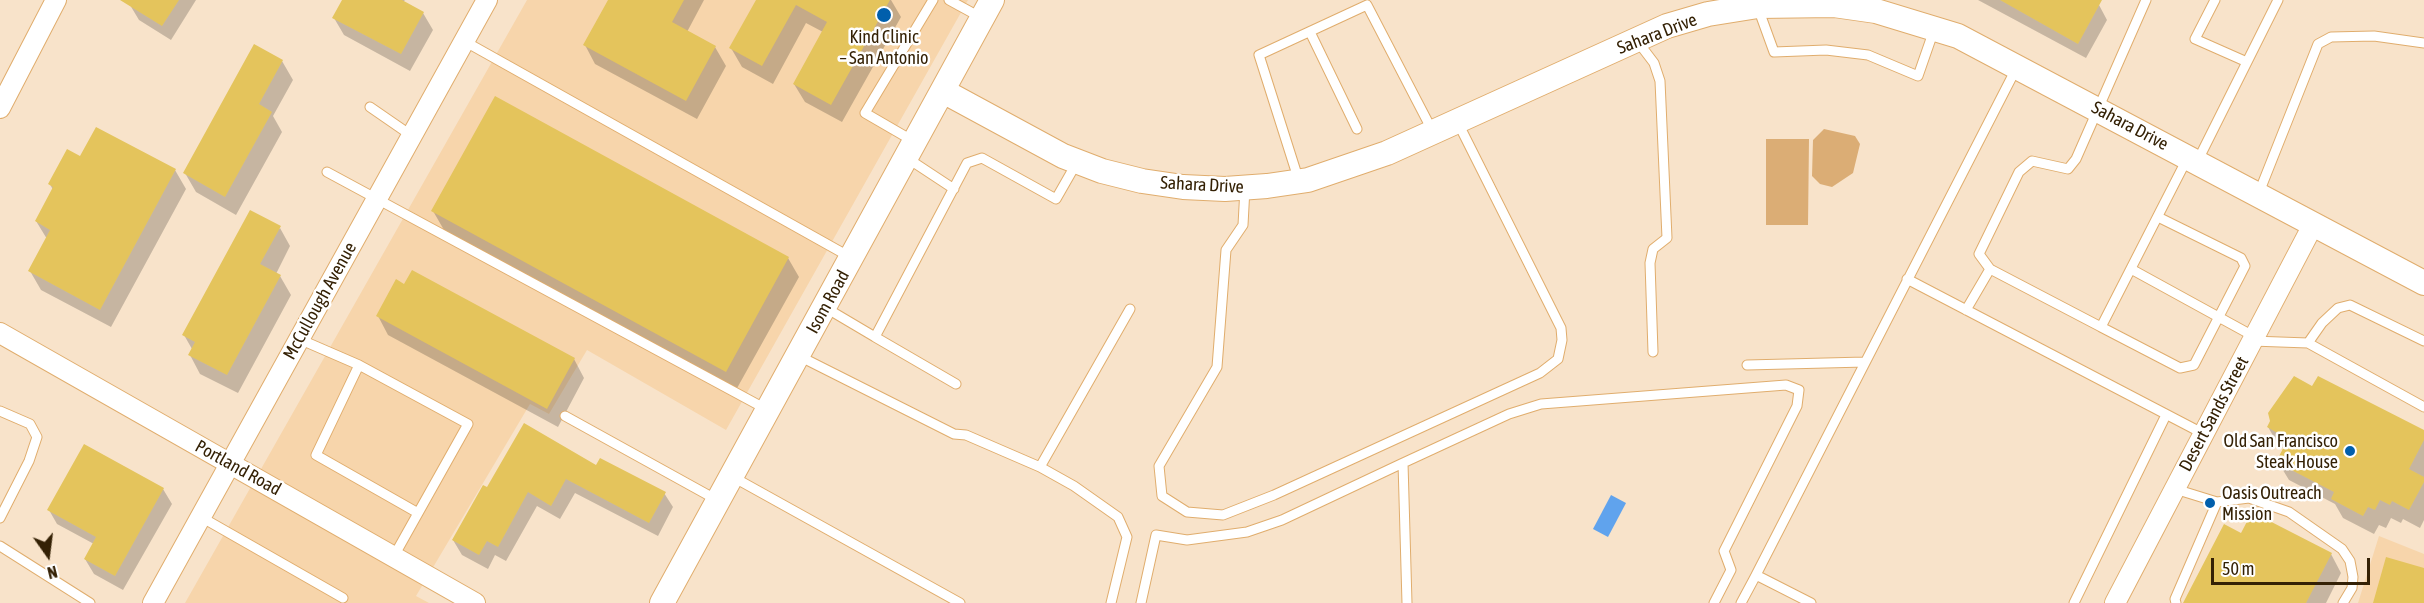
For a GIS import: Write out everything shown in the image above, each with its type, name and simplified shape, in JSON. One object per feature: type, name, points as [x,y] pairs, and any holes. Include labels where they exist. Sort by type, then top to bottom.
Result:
[{"type":"street","points":[[0,108],[56,0]]},
{"type":"street","name":"McCullough Avenue","points":[[153,603],[487,0]]},
{"type":"street","name":"Sahara Drive","points":[[943,91],[1077,162],[1142,181],[1184,187],[1245,188],[1299,181],[1348,168],[1667,26],[1724,5],[1758,6],[1799,2],[1876,11],[1958,36],[2424,283]]},
{"type":"street","name":"Isom Road","points":[[662,603],[912,150],[987,9]]},
{"type":"street","name":"Desert Sands Street","points":[[2115,603],[2313,225]]},
{"type":"street","name":"Portland Road","points":[[0,333],[394,556],[461,600]]},
{"type":"lane","points":[[933,0],[865,114],[912,150],[954,189]]},
{"type":"lane","points":[[949,0],[987,9]]},
{"type":"lane","points":[[2146,0],[2076,159],[2068,169],[2032,161],[2019,171],[1979,254],[1990,269],[2181,368],[2194,365],[2245,266],[2241,258],[2158,217]]},
{"type":"lane","points":[[2215,0],[2195,39],[2247,62]]},
{"type":"lane","points":[[2101,327],[2158,217],[2247,62],[2278,0]]},
{"type":"lane","points":[[1299,181],[1259,56],[1367,5],[1433,132]]},
{"type":"lane","points":[[1758,6],[1774,52],[1826,50],[1859,54],[1918,76],[1935,28]]},
{"type":"lane","points":[[1310,32],[1357,129]]},
{"type":"lane","points":[[2258,195],[2319,44],[2331,37],[2374,36],[2424,43]]},
{"type":"lane","points":[[1637,40],[1654,63],[1659,81],[1661,115],[1667,238],[1653,249],[1650,263],[1653,352]]},
{"type":"lane","points":[[464,41],[852,258]]},
{"type":"lane","points":[[1741,603],[2018,66]]},
{"type":"lane","points":[[370,106],[412,136]]},
{"type":"lane","points":[[1245,188],[1243,225],[1226,250],[1217,367],[1159,466],[1162,495],[1187,512],[1223,515],[1274,495],[1540,373],[1558,359],[1562,340],[1561,328],[1457,121]]},
{"type":"lane","points":[[875,337],[968,163],[982,158],[1056,199],[1077,162]]},
{"type":"lane","points":[[327,172],[768,410]]},
{"type":"lane","points":[[1966,310],[1990,269]]},
{"type":"lane","points":[[2131,269],[2253,339],[2308,343],[2424,407]]},
{"type":"lane","points":[[1907,279],[2204,434]]},
{"type":"lane","points":[[2308,343],[2322,323],[2338,308],[2350,305],[2424,341]]},
{"type":"lane","points":[[825,308],[956,384]]},
{"type":"lane","points":[[1040,467],[1130,309]]},
{"type":"lane","points":[[299,339],[359,365],[468,424],[394,556]]},
{"type":"lane","points":[[799,356],[954,434],[966,435],[1040,467],[1074,486],[1118,516],[1127,537],[1111,603]]},
{"type":"lane","points":[[1747,366],[1865,362]]},
{"type":"lane","points":[[359,365],[316,455],[418,513]]},
{"type":"lane","points":[[1141,603],[1156,535],[1187,540],[1247,532],[1282,520],[1509,414],[1541,404],[1786,385],[1799,390],[1797,406],[1724,551],[1731,570],[1714,603]]},
{"type":"lane","points":[[0,411],[30,424],[37,437],[29,461],[0,518]]},
{"type":"lane","points":[[2074,603],[2166,415]]},
{"type":"lane","points":[[565,416],[719,502]]},
{"type":"lane","points":[[1403,463],[1407,603]]},
{"type":"lane","points":[[733,477],[960,603]]},
{"type":"lane","points":[[2175,489],[2217,502],[2248,498],[2289,512],[2342,549],[2350,561],[2353,577],[2352,588],[2343,603]]},
{"type":"lane","points":[[2176,603],[2175,598],[2217,502]]},
{"type":"lane","points":[[201,517],[343,598]]},
{"type":"lane","points":[[0,546],[90,603]]},
{"type":"lane","points":[[1756,575],[1811,603]]},
{"type":"shaded area","points":[[527,0],[968,0],[726,430],[587,350],[549,414],[530,404],[416,596],[429,603],[185,603]]},
{"type":"shaded area","points":[[1824,129],[1855,136],[1860,144],[1853,173],[1832,187],[1820,184],[1812,176],[1813,140]]},
{"type":"shaded area","points":[[1766,139],[1809,139],[1808,225],[1766,225]]},
{"type":"shaded area","points":[[2379,536],[2424,554],[2424,603],[2358,603]]},
{"type":"water","points":[[1611,495],[1626,503],[1608,537],[1593,529]]},
{"type":"building","points":[[120,0],[179,0],[162,26]]},
{"type":"building","points":[[342,0],[402,0],[424,12],[401,54],[332,18]]},
{"type":"building","points":[[608,0],[684,0],[672,22],[716,46],[686,101],[583,45]]},
{"type":"building","points":[[756,0],[890,0],[831,105],[793,84],[827,22],[796,5],[762,66],[729,48]]},
{"type":"building","points":[[2000,0],[2102,0],[2078,44]]},
{"type":"building","points":[[254,44],[283,60],[259,104],[272,112],[225,197],[183,173]]},
{"type":"building","points":[[495,96],[789,257],[726,372],[431,211]]},
{"type":"building","points":[[96,127],[176,169],[100,310],[28,271],[50,230],[35,221],[53,187],[48,184],[67,149],[80,156]]},
{"type":"building","points":[[250,210],[281,226],[260,264],[281,275],[227,375],[188,355],[195,342],[182,335]]},
{"type":"building","points":[[412,270],[575,358],[547,409],[376,316],[396,279],[404,284]]},
{"type":"building","name":"Old San Francisco Steak House","points":[[2294,376],[2312,386],[2318,376],[2424,430],[2424,440],[2409,469],[2424,477],[2424,482],[2409,510],[2392,501],[2390,505],[2380,500],[2375,510],[2368,507],[2363,516],[2331,499],[2334,492],[2276,462],[2288,439],[2267,427],[2270,421],[2268,413]]},
{"type":"building","points":[[524,423],[596,465],[600,458],[666,492],[649,523],[566,479],[551,506],[528,492],[498,547],[487,541],[479,555],[452,540],[483,485],[487,487]]},
{"type":"building","points":[[84,444],[164,488],[115,576],[84,559],[96,537],[47,510]]},
{"type":"building","points":[[2252,512],[2332,553],[2306,603],[2183,603],[2224,524],[2241,533]]},
{"type":"building","points":[[2386,557],[2424,568],[2424,603],[2373,603]]},
{"type":"place","name":"Kind Clinic – San Antonio","points":[[884,15]]},
{"type":"place","name":"Old San Francisco Steak House","points":[[2350,451]]},
{"type":"place","name":"Oasis Outreach Mission","points":[[2210,503]]}]
